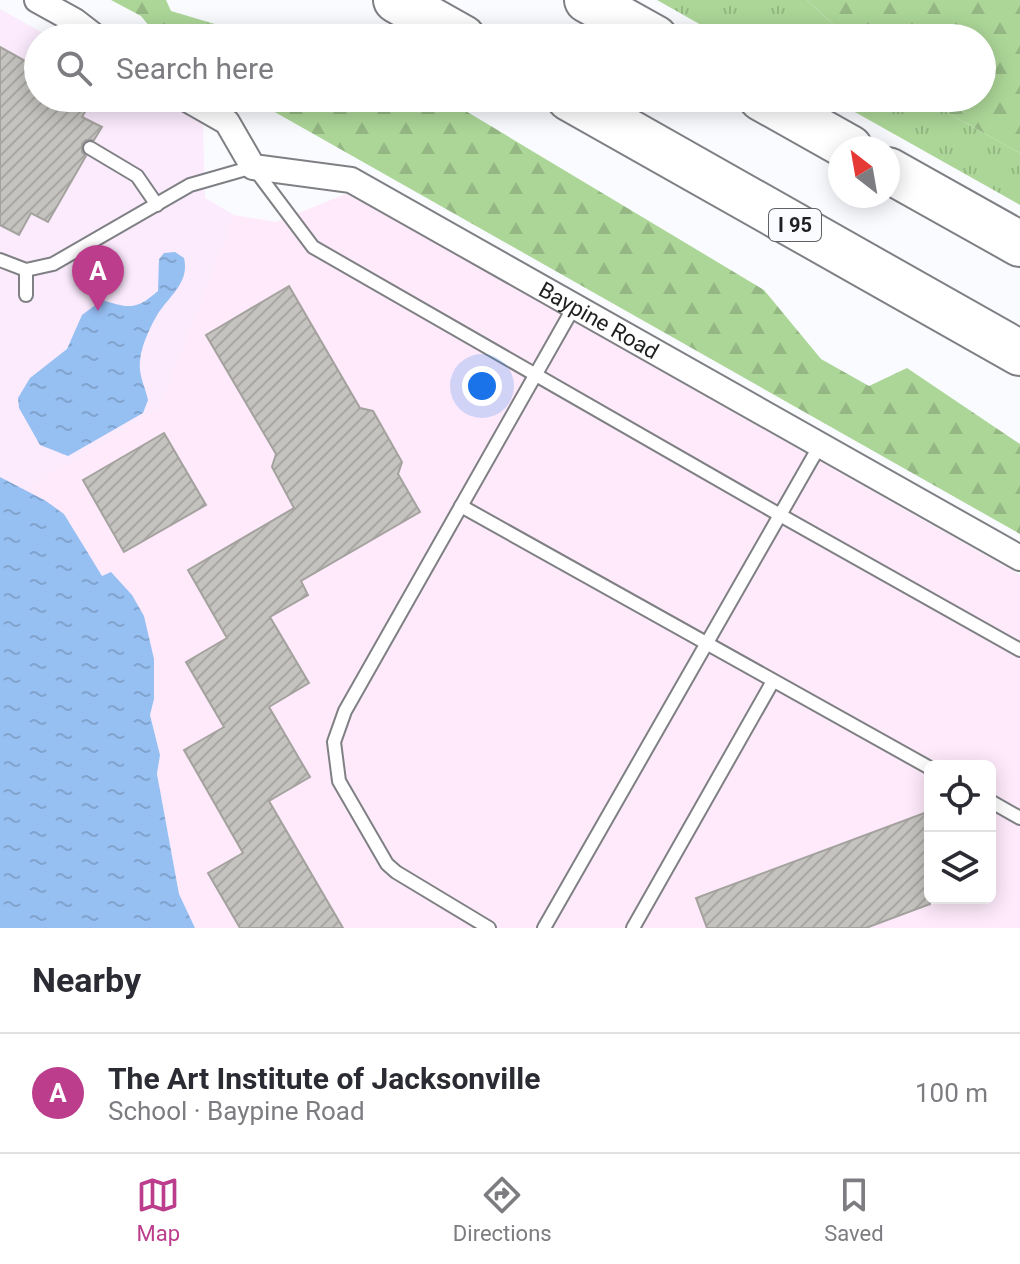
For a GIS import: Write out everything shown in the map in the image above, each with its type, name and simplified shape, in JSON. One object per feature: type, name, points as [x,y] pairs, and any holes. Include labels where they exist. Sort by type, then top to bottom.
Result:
[{"type":"highway","points":[[396,0],[438,24]]},
{"type":"highway","points":[[587,0],[630,24]]},
{"type":"highway","name":"I 95","points":[[594,112],[1020,353]]},
{"type":"highway","points":[[786,112],[829,136]]},
{"type":"highway","points":[[900,177],[1020,244]]},
{"type":"street","points":[[37,0],[79,24]]},
{"type":"street","points":[[210,112],[227,122],[253,167]]},
{"type":"street","name":"Baypine Road","points":[[253,167],[351,180],[1020,558]]},
{"type":"lane","points":[[90,148],[137,176],[157,205]]},
{"type":"lane","points":[[0,260],[26,270],[53,264],[190,185],[253,167],[313,247],[1020,650]]},
{"type":"lane","points":[[26,270],[26,295]]},
{"type":"lane","points":[[489,928],[391,869],[341,787],[334,751],[335,733],[575,305]]},
{"type":"lane","points":[[544,928],[820,445]]},
{"type":"lane","points":[[461,506],[924,765]]},
{"type":"lane","points":[[633,928],[773,681]]},
{"type":"lane","points":[[996,804],[1020,818]]},
{"type":"shaded area","points":[[0,9],[27,24],[24,24],[24,112],[182,112],[203,124],[205,198],[234,215],[159,408],[23,490],[0,477]]},
{"type":"shaded area","points":[[348,193],[1020,575],[1020,928],[195,928],[179,894],[157,774],[160,755],[150,715],[154,699],[102,577],[64,514],[23,490],[159,408],[234,215],[276,222]]},
{"type":"green space","points":[[111,0],[166,0],[171,11],[215,24],[148,24],[141,16]]},
{"type":"green space","points":[[657,0],[807,0],[833,24],[699,24]]},
{"type":"green space","points":[[807,0],[1020,0],[1020,153],[946,112],[996,112],[996,24],[833,24]]},
{"type":"green space","points":[[275,112],[467,112],[764,290],[821,359],[869,386],[907,368],[1020,444],[1020,534]]},
{"type":"green space","points":[[855,112],[946,112],[1020,153],[1020,205]]},
{"type":"water","points":[[175,252],[184,258],[184,275],[144,342],[140,363],[148,400],[143,413],[68,456],[40,445],[19,408],[18,398],[30,378],[67,349],[82,315],[102,300],[132,306],[158,291],[159,259],[164,253]]},
{"type":"water","points":[[0,477],[64,514],[102,576],[111,572],[132,595],[144,616],[154,659],[154,699],[150,715],[160,755],[157,774],[179,894],[195,928],[0,928]]},
{"type":"building","points":[[0,47],[24,60],[24,112],[85,112],[82,117],[102,127],[94,140],[86,140],[82,144],[82,152],[86,156],[48,222],[31,213],[19,235],[0,225]]},
{"type":"building","points":[[289,286],[360,408],[373,411],[402,462],[398,474],[420,512],[301,581],[308,595],[270,617],[309,683],[269,707],[310,777],[269,801],[343,928],[240,928],[208,873],[243,853],[184,750],[224,727],[186,662],[227,638],[188,570],[294,508],[272,467],[276,454],[206,335]]},
{"type":"building","points":[[164,433],[206,505],[124,552],[83,480]]},
{"type":"building","points":[[924,813],[924,904],[930,904],[866,928],[707,928],[696,898]]},
{"type":"place","name":"The Art Institute of Jacksonville","points":[[98,311]]}]
